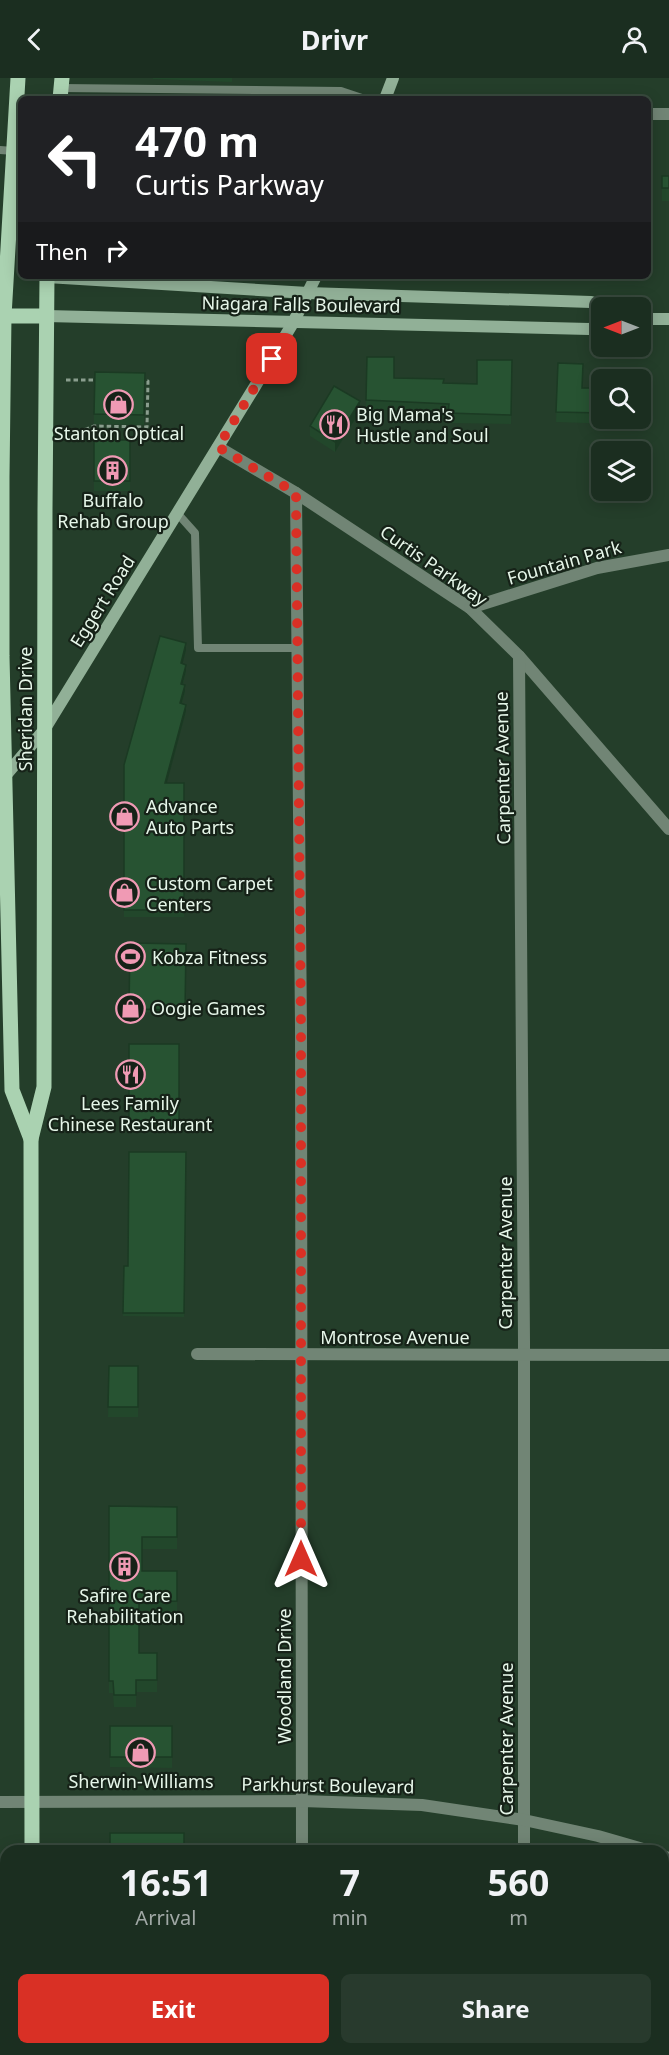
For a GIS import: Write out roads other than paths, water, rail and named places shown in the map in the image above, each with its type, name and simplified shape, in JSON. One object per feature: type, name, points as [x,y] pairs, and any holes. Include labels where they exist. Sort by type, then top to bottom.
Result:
[{"type":"main road","name":"Sheridan Drive","points":[[18,78],[7,151],[9,274],[2,316],[3,779],[12,1090],[31,1139]]},
{"type":"main road","points":[[386,96],[393,78]]},
{"type":"main road","name":"Sheridan Drive","points":[[32,1845],[31,1139],[44,1087],[47,279]]},
{"type":"main road","name":"Niagara Falls Boulevard","points":[[93,279],[308,293],[591,302]]},
{"type":"main road","name":"Eggert Road","points":[[3,779],[44,729],[178,514],[293,323],[315,279]]},
{"type":"main road","name":"Niagara Falls Boulevard","points":[[2,316],[591,329]]},
{"type":"main road","points":[[651,318],[669,319]]},
{"type":"street","points":[[651,114],[669,114]]},
{"type":"street","name":"Curtis Parkway","points":[[218,447],[296,493],[470,608],[519,656],[669,829]]},
{"type":"street","name":"Woodland Drive","points":[[296,493],[302,1845]]},
{"type":"street","name":"Fountain Park","points":[[470,608],[597,568],[669,555]]},
{"type":"street","name":"Carpenter Avenue","points":[[519,656],[525,1845]]},
{"type":"street","name":"Montrose Avenue","points":[[197,1354],[669,1355]]},
{"type":"street","name":"Parkhurst Boulevard","points":[[0,1802],[302,1801],[422,1805],[524,1820],[629,1845]]},
{"type":"lane","points":[[61,88],[342,91],[356,96]]},
{"type":"lane","points":[[254,96],[256,90]]},
{"type":"lane","points":[[178,514],[195,533],[198,648],[298,648]]},
{"type":"place","name":"Stanton Optical","points":[[119,404]]},
{"type":"place","name":"Big Mama's Hustle and Soul","points":[[335,424]]},
{"type":"place","name":"Buffalo Rehab Group","points":[[113,471]]},
{"type":"place","name":"Advance Auto Parts","points":[[125,816]]},
{"type":"place","name":"Custom Carpet Centers","points":[[125,893]]},
{"type":"place","name":"Kobza Fitness","points":[[131,957]]},
{"type":"place","name":"Oogie Games","points":[[130,1008]]},
{"type":"place","name":"Lees Family Chinese Restaurant","points":[[130,1074]]},
{"type":"place","name":"Safire Care Rehabilitation","points":[[125,1566]]},
{"type":"place","name":"Sherwin-Williams","points":[[141,1752]]}]
